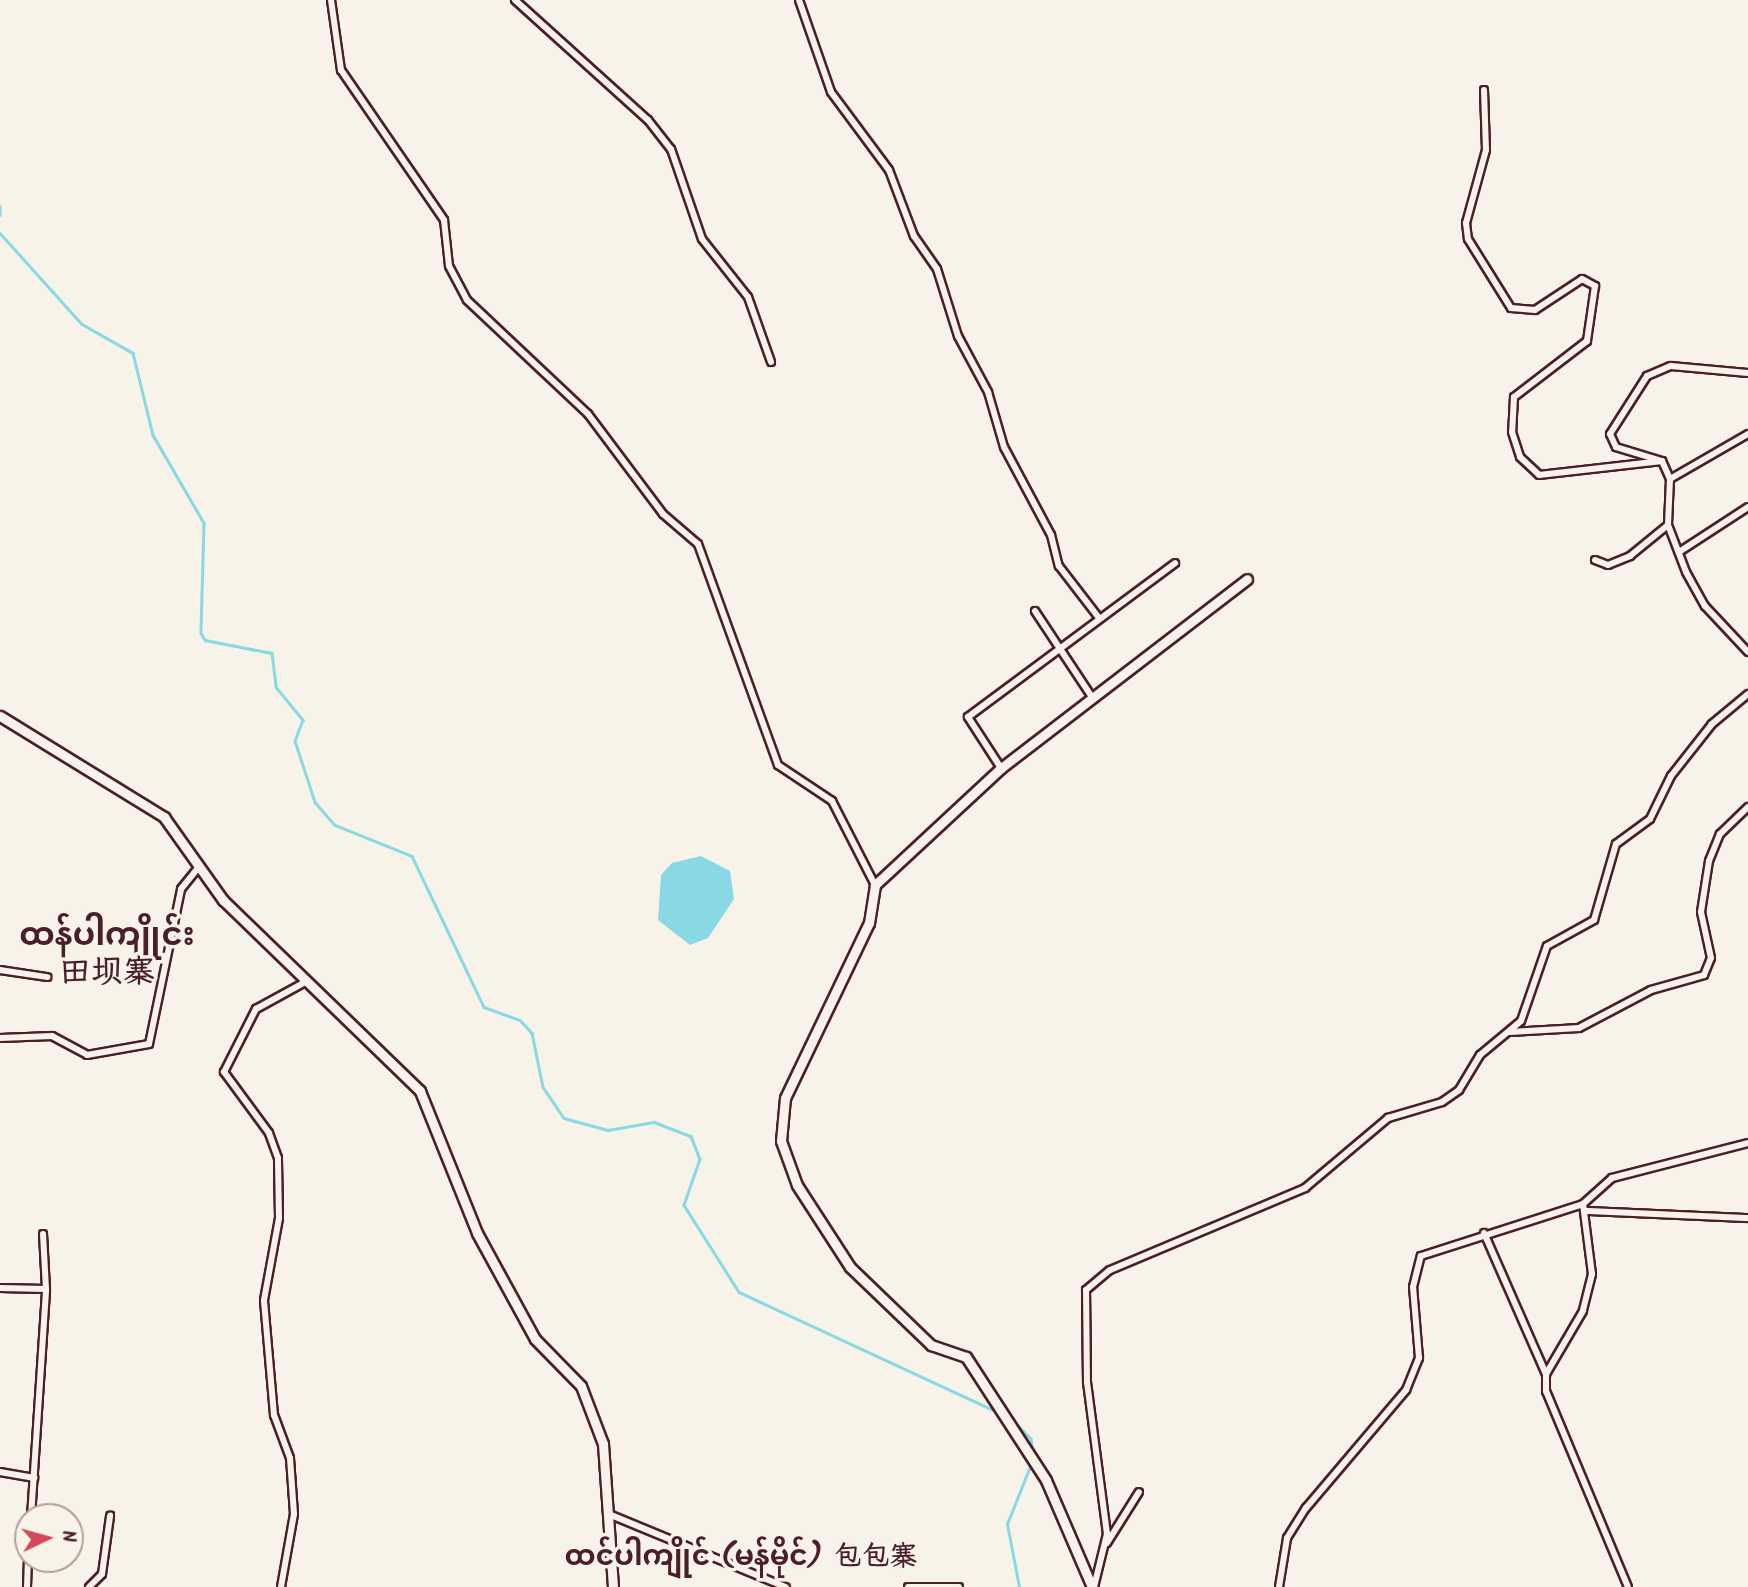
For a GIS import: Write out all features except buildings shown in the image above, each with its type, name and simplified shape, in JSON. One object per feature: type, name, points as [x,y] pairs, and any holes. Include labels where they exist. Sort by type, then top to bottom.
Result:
[{"type":"street","points":[[331,0],[341,70],[444,220],[449,266],[467,300],[588,414],[655,506],[698,544],[778,765],[832,801],[875,885],[869,923],[785,1098],[781,1141],[796,1185],[850,1267],[931,1345],[966,1357],[997,1413],[1040,1470],[1093,1587]]},
{"type":"street","points":[[515,0],[648,120],[671,149],[702,239],[748,297],[771,362]]},
{"type":"street","points":[[799,0],[831,92],[889,170],[914,236],[937,269],[958,336],[988,392],[1004,447],[1051,534],[1059,566],[1099,618]]},
{"type":"street","points":[[1484,90],[1486,150],[1466,223],[1468,239],[1511,308],[1535,310],[1583,279],[1595,286],[1587,341],[1514,397],[1520,457],[1539,475],[1662,461]]},
{"type":"street","points":[[1748,373],[1671,366],[1647,376],[1621,413],[1612,442],[1662,461],[1670,479],[1668,525],[1679,552],[1705,606],[1748,652]]},
{"type":"street","points":[[1670,479],[1748,434]]},
{"type":"street","points":[[1679,552],[1748,506]]},
{"type":"street","points":[[1595,560],[1608,565],[1630,556],[1668,525]]},
{"type":"street","points":[[1001,768],[968,717],[1175,563]]},
{"type":"street","points":[[875,885],[1001,768],[1247,579]]},
{"type":"street","points":[[1035,611],[1092,697]]},
{"type":"street","points":[[1106,1544],[1087,1382],[1090,1334],[1084,1301],[1094,1279],[1327,1176],[1388,1118],[1442,1102],[1459,1090],[1480,1055],[1521,1021],[1547,946],[1594,920],[1616,845],[1650,819],[1671,776],[1712,724],[1748,694]]},
{"type":"street","points":[[0,716],[164,817],[199,867],[307,981],[420,1091],[483,1245],[535,1339],[581,1385],[603,1444],[611,1515],[613,1587]]},
{"type":"street","points":[[1508,1032],[1579,1028],[1651,990],[1704,975],[1711,958],[1701,912],[1709,861],[1720,834],[1748,807]]},
{"type":"street","points":[[0,1038],[52,1036],[87,1055],[149,1044],[181,889],[199,867]]},
{"type":"street","points":[[0,970],[47,977]]},
{"type":"street","points":[[281,1587],[294,1514],[290,1458],[274,1415],[264,1300],[279,1219],[278,1158],[269,1133],[224,1072],[256,1009],[307,981]]},
{"type":"street","points":[[1546,1374],[1583,1311],[1592,1275],[1584,1208],[1612,1178],[1748,1143]]},
{"type":"street","points":[[1279,1587],[1287,1538],[1306,1508],[1406,1390],[1419,1358],[1413,1287],[1421,1256],[1484,1233],[1584,1208],[1748,1218]]},
{"type":"street","points":[[1484,1233],[1546,1374],[1546,1391],[1628,1587]]},
{"type":"street","points":[[32,1503],[46,1289],[43,1234]]},
{"type":"street","points":[[0,1288],[46,1289]]},
{"type":"street","points":[[0,1472],[34,1478]]},
{"type":"street","points":[[1093,1587],[1106,1544],[1139,1492]]},
{"type":"street","points":[[611,1515],[786,1587]]},
{"type":"street","points":[[89,1587],[102,1574],[110,1517]]},
{"type":"street","points":[[908,1587],[959,1587]]},
{"type":"water","points":[[701,856],[730,871],[734,899],[708,938],[690,945],[658,920],[661,875],[672,863]]},
{"type":"waterway","points":[[0,206],[0,215]]},
{"type":"waterway","points":[[0,233],[82,324],[133,353],[153,435],[204,523],[201,633],[205,640],[272,653],[276,687],[303,720],[295,741],[315,802],[335,825],[412,856],[484,1007],[520,1020],[532,1033],[543,1087],[564,1118],[608,1130],[654,1122],[691,1136],[700,1159],[684,1205],[739,1292],[997,1412]]},
{"type":"waterway","points":[[1010,1417],[1031,1439],[1033,1454]]},
{"type":"waterway","points":[[1019,1587],[1007,1524],[1031,1464]]},
{"type":"district","name":"ထန်ပါကျိုင်း 田坝寨","points":[[107,956]]},
{"type":"district","name":"ထင်ပါကျိုင် (မန်မိုင်) 包包寨","points":[[741,1558]]}]
